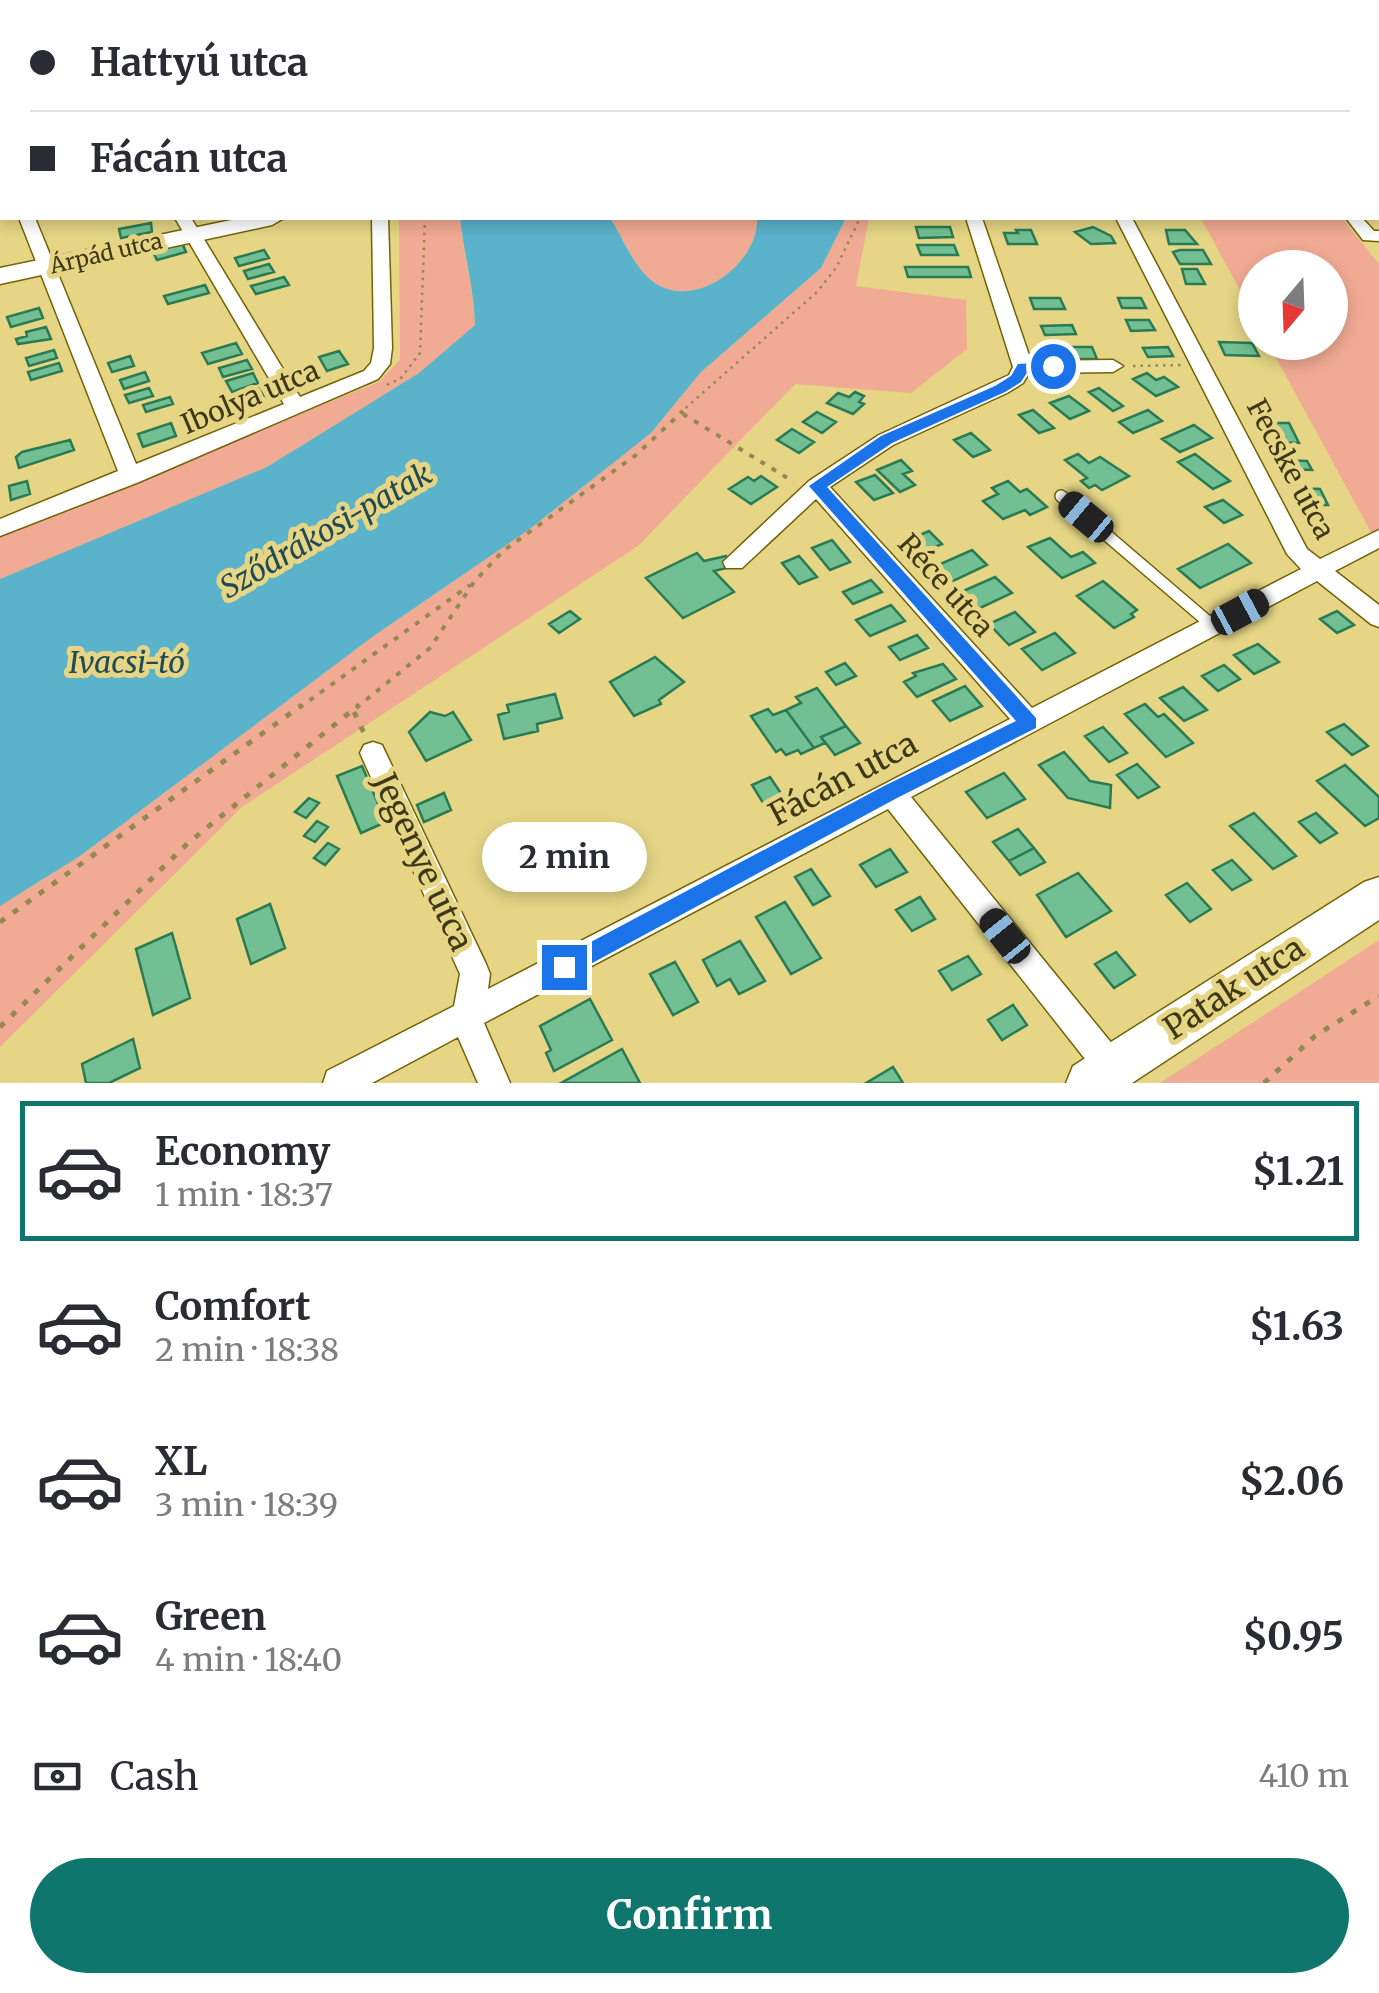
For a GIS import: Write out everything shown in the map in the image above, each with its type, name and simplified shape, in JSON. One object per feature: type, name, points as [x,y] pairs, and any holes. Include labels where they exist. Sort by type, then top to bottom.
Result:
[{"type":"street","points":[[28,220],[131,477]]},
{"type":"street","name":"Árpád utca","points":[[0,276],[46,267],[188,226],[251,220]]},
{"type":"street","name":"Ibolya utca","points":[[0,528],[371,375],[380,364],[380,220]]},
{"type":"street","points":[[734,562],[814,489],[886,440],[1016,379],[1023,367],[975,220]]},
{"type":"street","name":"Fecske utca","points":[[1125,220],[1298,554],[1379,618]]},
{"type":"street","points":[[1356,220],[1376,241]]},
{"type":"street","points":[[188,226],[296,407]]},
{"type":"street","points":[[1023,367],[1113,366]]},
{"type":"street","name":"Réce utca","points":[[814,489],[1030,723]]},
{"type":"street","name":"Fácán utca","points":[[340,1083],[467,1020],[890,792],[1030,723],[1379,538]]},
{"type":"street","name":"Jegenye utca","points":[[373,753],[475,974],[467,1020]]},
{"type":"street","points":[[890,792],[1100,1075]]},
{"type":"street","name":"Patak utca","points":[[1100,1075],[1379,896]]},
{"type":"street","points":[[467,1020],[494,1083]]},
{"type":"lane","points":[[1061,496],[1213,626]]},
{"type":"path","points":[[0,1027],[188,843],[430,648],[474,582],[503,551],[636,455],[818,292],[836,268],[859,220]]},
{"type":"path","points":[[1113,366],[1203,365]]},
{"type":"path","points":[[682,413],[814,489]]},
{"type":"path","points":[[0,922],[474,582]]},
{"type":"path","points":[[354,712],[373,753]]},
{"type":"path","points":[[1264,1083],[1315,1036],[1379,996]]},
{"type":"shaded area","points":[[399,220],[460,220],[475,325],[419,373],[267,467],[0,579],[0,537],[379,382],[400,360]]},
{"type":"shaded area","points":[[611,220],[757,220],[755,234],[738,264],[725,276],[693,290],[676,291],[660,286],[631,255]]},
{"type":"shaded area","points":[[845,220],[869,220],[856,286],[966,300],[967,349],[911,393],[795,384],[638,546],[242,807],[0,1047],[0,906],[80,856],[375,635],[531,528],[651,433],[701,372],[821,268]]},
{"type":"shaded area","points":[[1202,220],[1344,220],[1379,264],[1379,540],[1372,534],[1277,360],[1348,360],[1348,250],[1238,250],[1238,287]]},
{"type":"shaded area","points":[[1379,940],[1379,1083],[1160,1083]]},
{"type":"water","name":"Ivacsi-tó","points":[[460,220],[611,220],[644,273],[660,286],[676,291],[693,290],[725,276],[748,250],[757,220],[845,220],[821,268],[701,372],[651,433],[531,528],[375,635],[80,856],[0,906],[0,579],[267,467],[419,373],[475,325]]},
{"type":"building","points":[[151,223],[152,232],[121,238],[119,229]]},
{"type":"building","points":[[916,227],[950,227],[953,237],[919,238]]},
{"type":"building","points":[[1093,227],[1111,236],[1115,243],[1091,244],[1075,232]]},
{"type":"building","points":[[1016,230],[1031,230],[1037,244],[1008,244],[1004,233],[1018,233]]},
{"type":"building","points":[[1166,230],[1185,230],[1197,244],[1169,244]]},
{"type":"building","points":[[182,243],[186,252],[157,260],[152,250]]},
{"type":"building","points":[[917,245],[954,245],[958,255],[921,255]]},
{"type":"building","points":[[264,250],[269,258],[239,266],[235,258]]},
{"type":"building","points":[[1203,250],[1211,264],[1180,264],[1173,252]]},
{"type":"building","points":[[269,264],[274,272],[248,279],[244,271]]},
{"type":"building","points":[[905,267],[968,267],[971,277],[908,277]]},
{"type":"building","points":[[1182,269],[1197,269],[1205,284],[1186,284]]},
{"type":"building","points":[[284,277],[289,285],[256,294],[251,286]]},
{"type":"building","points":[[205,285],[209,293],[168,304],[164,296]]},
{"type":"building","points":[[1030,298],[1060,298],[1065,309],[1034,309]]},
{"type":"building","points":[[1118,298],[1141,298],[1146,308],[1122,308]]},
{"type":"building","points":[[39,308],[43,318],[11,327],[7,317]]},
{"type":"building","points":[[1126,320],[1149,320],[1155,330],[1131,331]]},
{"type":"building","points":[[1072,325],[1076,334],[1045,335],[1041,326]]},
{"type":"building","points":[[46,327],[51,339],[18,344],[16,339],[27,336],[26,332]]},
{"type":"building","points":[[1219,342],[1238,343],[1238,355],[1225,355]]},
{"type":"building","points":[[236,343],[242,354],[208,364],[202,353]]},
{"type":"building","points":[[1050,347],[1092,347],[1097,359],[1055,359]]},
{"type":"building","points":[[1168,347],[1173,356],[1148,357],[1143,348]]},
{"type":"building","points":[[54,350],[57,358],[29,366],[26,358]]},
{"type":"building","points":[[339,351],[348,364],[327,371],[319,357]]},
{"type":"building","points":[[130,356],[134,366],[112,372],[108,363]]},
{"type":"building","points":[[247,360],[252,369],[223,377],[219,368]]},
{"type":"building","points":[[59,363],[62,371],[31,380],[28,372]]},
{"type":"building","points":[[145,372],[149,381],[124,389],[120,380]]},
{"type":"building","points":[[253,373],[258,383],[232,392],[226,381]]},
{"type":"building","points":[[1147,373],[1156,380],[1164,377],[1178,387],[1156,396],[1133,379]]},
{"type":"building","points":[[149,388],[153,396],[129,403],[125,395]]},
{"type":"building","points":[[259,388],[265,399],[236,408],[230,397]]},
{"type":"building","points":[[1099,388],[1123,406],[1113,411],[1089,392]]},
{"type":"building","points":[[855,392],[864,396],[859,402],[864,404],[853,414],[827,403],[838,393],[849,397]]},
{"type":"building","points":[[1069,396],[1089,411],[1070,419],[1050,403]]},
{"type":"building","points":[[170,397],[173,404],[146,412],[143,405]]},
{"type":"building","points":[[1033,410],[1054,428],[1039,433],[1019,415]]},
{"type":"building","points":[[1148,410],[1162,421],[1133,433],[1119,422]]},
{"type":"building","points":[[817,412],[836,422],[822,433],[803,422]]},
{"type":"building","points":[[171,423],[176,436],[143,447],[138,434]]},
{"type":"building","points":[[1261,423],[1289,423],[1299,443],[1271,442]]},
{"type":"building","points":[[1194,425],[1212,438],[1180,452],[1162,439]]},
{"type":"building","points":[[792,429],[814,442],[799,453],[777,440]]},
{"type":"building","points":[[971,433],[990,450],[973,457],[954,440]]},
{"type":"building","points":[[70,440],[74,450],[19,468],[16,457],[22,452]]},
{"type":"building","points":[[1078,454],[1089,463],[1100,457],[1129,476],[1102,490],[1095,485],[1089,488],[1081,481],[1087,478],[1065,460]]},
{"type":"building","points":[[1195,454],[1230,481],[1213,489],[1178,462]]},
{"type":"building","points":[[901,460],[912,471],[903,474],[915,485],[900,492],[877,470]]},
{"type":"building","points":[[1281,460],[1307,461],[1312,470],[1286,469]]},
{"type":"building","points":[[875,475],[893,493],[874,500],[856,482]]},
{"type":"building","points":[[761,476],[777,487],[751,504],[729,489],[748,477],[754,481]]},
{"type":"building","points":[[27,481],[30,494],[11,500],[9,486]]},
{"type":"building","points":[[1008,481],[1020,492],[1027,489],[1047,507],[1030,515],[1025,510],[1003,519],[983,501],[998,494],[992,488]]},
{"type":"building","points":[[1297,488],[1320,489],[1328,505],[1305,505]]},
{"type":"building","points":[[1223,500],[1242,515],[1224,523],[1205,507]]},
{"type":"building","points":[[929,531],[942,544],[919,554],[906,541]]},
{"type":"building","points":[[1050,538],[1071,557],[1083,552],[1095,563],[1062,578],[1028,547]]},
{"type":"building","points":[[832,540],[850,562],[830,570],[812,548]]},
{"type":"building","points":[[1228,544],[1251,563],[1200,588],[1178,569]]},
{"type":"building","points":[[972,550],[987,565],[951,582],[936,566]]},
{"type":"building","points":[[697,553],[704,561],[726,556],[731,567],[714,571],[734,592],[683,618],[646,578]]},
{"type":"building","points":[[799,556],[817,577],[799,584],[782,563]]},
{"type":"building","points":[[995,577],[1012,593],[978,609],[961,592]]},
{"type":"building","points":[[871,580],[882,592],[853,604],[843,592]]},
{"type":"building","points":[[1103,581],[1137,610],[1131,614],[1134,617],[1114,628],[1077,596]]},
{"type":"building","points":[[891,605],[905,621],[870,636],[856,620]]},
{"type":"building","points":[[570,611],[580,619],[559,633],[549,624]]},
{"type":"building","points":[[1337,611],[1354,625],[1337,633],[1320,619]]},
{"type":"building","points":[[1015,612],[1035,632],[1009,645],[989,624]]},
{"type":"building","points":[[1055,633],[1075,653],[1042,670],[1022,649]]},
{"type":"building","points":[[917,635],[928,648],[900,660],[889,647]]},
{"type":"building","points":[[1258,644],[1279,662],[1254,674],[1234,655]]},
{"type":"building","points":[[655,657],[684,682],[659,700],[661,704],[634,716],[610,682]]},
{"type":"building","points":[[845,663],[856,676],[836,685],[826,672]]},
{"type":"building","points":[[943,664],[956,679],[917,697],[904,682],[916,676],[913,673]]},
{"type":"building","points":[[1224,665],[1240,679],[1218,691],[1202,676]]},
{"type":"building","points":[[965,686],[982,706],[950,721],[933,701]]},
{"type":"building","points":[[1183,687],[1207,710],[1184,721],[1160,698]]},
{"type":"building","points":[[817,688],[846,726],[821,737],[825,743],[814,748],[786,710],[801,703],[796,697]]},
{"type":"building","points":[[555,694],[562,718],[537,724],[538,731],[504,739],[498,715],[509,712],[507,705]]},
{"type":"building","points":[[1145,704],[1158,717],[1164,714],[1193,743],[1166,757],[1125,714]]},
{"type":"building","points":[[768,709],[773,715],[786,710],[814,748],[801,754],[798,750],[786,755],[781,749],[776,752],[751,716]]},
{"type":"building","points":[[430,712],[445,716],[453,712],[471,740],[426,761],[409,732]]},
{"type":"building","points":[[1344,724],[1368,746],[1352,755],[1327,732]]},
{"type":"building","points":[[846,726],[860,743],[835,755],[821,737]]},
{"type":"building","points":[[1103,727],[1127,753],[1109,762],[1085,736]]},
{"type":"building","points":[[1064,752],[1090,781],[1111,785],[1110,808],[1068,798],[1039,765]]},
{"type":"building","points":[[1137,764],[1159,787],[1138,798],[1117,775]]},
{"type":"building","points":[[1345,765],[1379,797],[1379,818],[1365,826],[1317,781]]},
{"type":"building","points":[[362,766],[386,822],[361,833],[337,776]]},
{"type":"building","points":[[1004,773],[1025,799],[987,818],[966,792]]},
{"type":"building","points":[[770,777],[784,798],[765,806],[752,785]]},
{"type":"building","points":[[444,793],[451,810],[424,822],[417,805]]},
{"type":"building","points":[[309,798],[319,803],[306,818],[295,812]]},
{"type":"building","points":[[1254,813],[1296,856],[1273,869],[1230,826]]},
{"type":"building","points":[[1316,813],[1337,833],[1320,843],[1299,822]]},
{"type":"building","points":[[317,821],[328,827],[315,842],[304,836]]},
{"type":"building","points":[[1018,829],[1034,848],[1009,861],[993,842]]},
{"type":"building","points":[[328,843],[339,849],[325,865],[314,858]]},
{"type":"building","points":[[1034,848],[1045,862],[1020,875],[1009,861]]},
{"type":"building","points":[[890,849],[907,872],[876,887],[860,865]]},
{"type":"building","points":[[1232,860],[1251,880],[1232,890],[1213,870]]},
{"type":"building","points":[[811,869],[830,896],[813,905],[795,877]]},
{"type":"building","points":[[1078,873],[1111,911],[1066,937],[1037,895]]},
{"type":"building","points":[[1187,883],[1211,909],[1190,922],[1166,895]]},
{"type":"building","points":[[920,897],[935,919],[912,931],[896,910]]},
{"type":"building","points":[[785,902],[821,958],[791,974],[756,917]]},
{"type":"building","points":[[270,904],[285,948],[251,964],[237,919]]},
{"type":"building","points":[[172,933],[190,998],[153,1015],[136,949]]},
{"type":"building","points":[[740,941],[765,981],[739,994],[730,979],[717,986],[703,960]]},
{"type":"building","points":[[1116,952],[1135,975],[1114,988],[1095,964]]},
{"type":"building","points":[[968,956],[981,974],[952,990],[939,971]]},
{"type":"building","points":[[675,962],[698,1002],[673,1015],[650,974]]},
{"type":"building","points":[[590,999],[612,1040],[554,1071],[546,1053],[551,1050],[540,1026]]},
{"type":"building","points":[[1013,1005],[1027,1025],[1002,1040],[988,1020]]},
{"type":"building","points":[[133,1039],[140,1068],[109,1083],[86,1083],[82,1064]]},
{"type":"building","points":[[622,1049],[640,1083],[561,1083]]},
{"type":"building","points":[[893,1067],[903,1083],[866,1083]]},
{"type":"route","points":[[564,967],[890,792],[1030,723],[817,486],[886,440],[1000,389],[1016,379],[1023,367],[1053,366]]},
{"type":"water label","name":"Sződrákosi-patak","points":[[326,531]]}]
